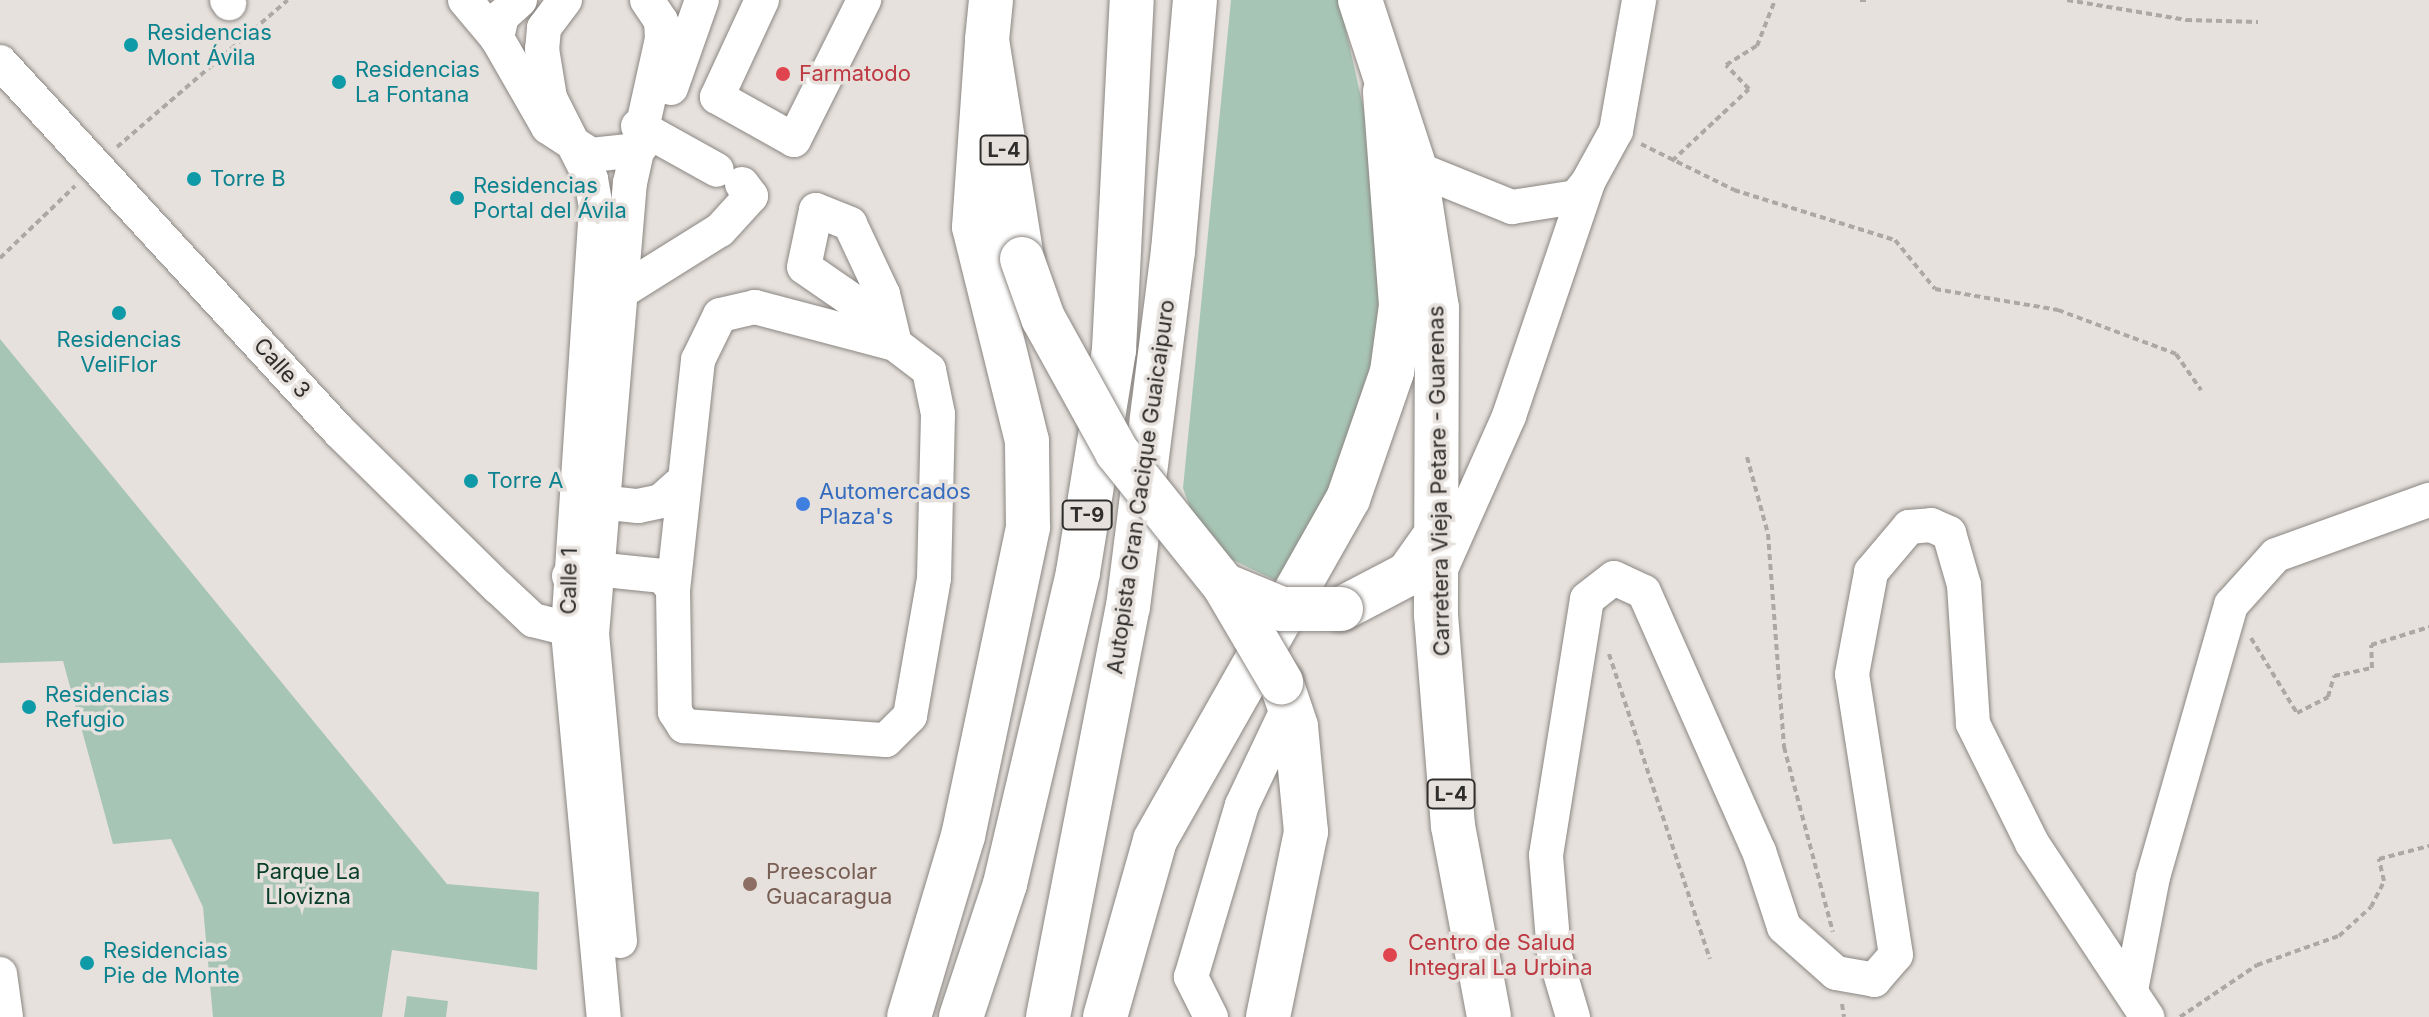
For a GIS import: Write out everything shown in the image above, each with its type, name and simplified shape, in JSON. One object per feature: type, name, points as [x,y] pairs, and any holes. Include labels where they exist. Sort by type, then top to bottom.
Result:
[{"type":"main road","name":"Autopista Gran Cacique Guaicaipuro","points":[[961,1017],[1005,884],[1078,572],[1114,350],[1132,0]]},
{"type":"main road","name":"Autopista Gran Cacique Guaicaipuro","points":[[1048,1017],[1128,607],[1173,251],[1195,0]]},
{"type":"main road","name":"Carretera Vieja Petare - Guarenas","points":[[1360,0],[1385,92],[1415,168],[1437,308],[1439,551],[1436,615],[1453,826],[1489,1017]]},
{"type":"main road","points":[[909,1017],[963,836],[1028,527],[1027,441],[974,227],[987,13]]},
{"type":"main road","name":"L-4","points":[[987,13],[1022,259],[1043,318],[1117,452],[1224,585],[1289,705],[1306,832],[1268,1017]]},
{"type":"main road","points":[[1105,1017],[1155,840],[1341,513],[1388,387],[1401,305],[1385,92]]},
{"type":"main road","points":[[1224,585],[1282,609],[1341,609],[1408,574],[1439,551]]},
{"type":"street","points":[[465,0],[497,38],[537,111],[575,150],[643,136],[730,177],[751,196],[720,230],[619,293]]},
{"type":"street","points":[[497,38],[502,16],[520,0]]},
{"type":"street","name":"Calle 1","points":[[565,0],[544,28],[543,63],[550,98],[575,150],[596,208],[580,633],[584,716],[619,1016]]},
{"type":"street","points":[[762,0],[735,55],[719,100],[798,139],[864,0]]},
{"type":"street","points":[[1415,168],[1512,207],[1576,197],[1588,182],[1616,131],[1639,0]]},
{"type":"street","points":[[643,136],[662,39],[649,2]]},
{"type":"street","points":[[649,2],[696,15],[735,55]]},
{"type":"street","points":[[643,136],[696,15]]},
{"type":"street","name":"Calle 3","points":[[0,62],[98,164],[339,431],[533,620],[580,633]]},
{"type":"street","name":"Calle 1","points":[[582,580],[598,513],[630,183],[643,136]]},
{"type":"street","points":[[1439,551],[1509,416],[1588,182]]},
{"type":"street","points":[[755,307],[884,341],[929,370],[938,428],[934,578],[910,716],[901,731],[886,740],[684,726],[675,712],[673,604],[678,497],[703,339],[720,315],[755,307]]},
{"type":"street","points":[[598,513],[646,527],[678,497]]},
{"type":"street","points":[[2132,985],[2153,877],[2231,605],[2276,555],[2429,500]]},
{"type":"street","points":[[1573,1017],[1554,953],[1546,855],[1576,640],[1587,599],[1605,582],[1627,579],[1644,592],[1759,851],[1784,927],[1836,973],[1874,980],[1896,955],[1852,674],[1871,572],[1909,527],[1931,525],[1949,533],[1961,573],[1973,724],[2032,843],[2132,985],[2147,1017]]},
{"type":"street","points":[[582,580],[651,591],[673,604]]},
{"type":"street","points":[[1208,1012],[1191,977],[1242,805],[1289,705]]},
{"type":"street","points":[[0,974],[6,1017]]},
{"type":"path","points":[[0,258],[98,164],[288,0]]},
{"type":"path","points":[[1672,161],[1749,89],[1726,65],[1757,46],[1775,0]]},
{"type":"path","points":[[1860,0],[1867,0]]},
{"type":"path","points":[[2067,0],[2186,20],[2258,22]]},
{"type":"path","points":[[1616,131],[1734,190],[1895,240],[1935,289],[2058,310],[2176,354],[2201,390]]},
{"type":"path","points":[[1747,457],[1768,534],[1784,747],[1834,939],[1836,973]]},
{"type":"path","points":[[2231,605],[2297,713],[2328,697],[2334,676],[2372,668],[2371,645],[2429,627]]},
{"type":"path","points":[[1576,640],[1601,645],[1618,664],[1710,959]]},
{"type":"path","points":[[2180,1017],[2257,965],[2339,936],[2371,907],[2384,881],[2379,859],[2429,846]]},
{"type":"green space","points":[[1231,0],[1339,0],[1370,137],[1381,278],[1374,351],[1355,426],[1289,587],[1231,559],[1194,518],[1183,488]]},
{"type":"green space","name":"Parque La Llovizna","points":[[0,339],[447,884],[539,892],[537,970],[392,950],[382,1017],[213,1017],[203,907],[171,839],[113,844],[63,661],[0,663]]},
{"type":"green space","points":[[407,996],[448,1001],[446,1017],[404,1017]]},
{"type":"place","name":"Residencias Mont Ávila","points":[[131,45]]},
{"type":"place","name":"Farmatodo","points":[[783,74]]},
{"type":"place","name":"Residencias La Fontana","points":[[339,82]]},
{"type":"place","name":"Torre B","points":[[194,179]]},
{"type":"place","name":"Residencias Portal del Ávila","points":[[457,198]]},
{"type":"place","name":"Residencias VeliFlor","points":[[119,313]]},
{"type":"place","name":"Torre A","points":[[471,481]]},
{"type":"place","name":"Automercados Plaza's","points":[[803,504]]},
{"type":"place","name":"Residencias Refugio","points":[[29,707]]},
{"type":"place","name":"Preescolar Guacaragua","points":[[750,884]]},
{"type":"place","name":"Centro de Salud Integral La Urbina","points":[[1390,955]]},
{"type":"place","name":"Residencias Pie de Monte","points":[[87,963]]}]
